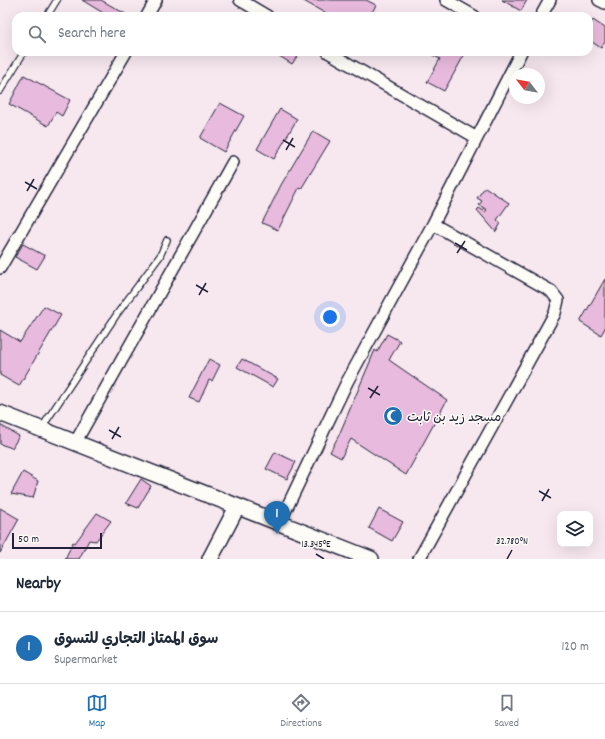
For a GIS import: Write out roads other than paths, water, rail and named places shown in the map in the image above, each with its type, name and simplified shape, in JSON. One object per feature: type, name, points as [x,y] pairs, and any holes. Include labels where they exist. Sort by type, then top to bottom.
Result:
[{"type":"main road","points":[[0,413],[371,559]]},
{"type":"main road","points":[[210,559],[237,507]]},
{"type":"street","points":[[149,12],[156,0]]},
{"type":"street","points":[[240,0],[260,12]]},
{"type":"street","points":[[446,0],[467,12]]},
{"type":"street","points":[[543,12],[550,0]]},
{"type":"street","points":[[599,0],[605,3]]},
{"type":"street","points":[[0,268],[124,56]]},
{"type":"street","points":[[335,56],[477,138]]},
{"type":"street","points":[[279,524],[346,382],[433,224],[519,56]]},
{"type":"street","points":[[75,442],[233,162]]},
{"type":"street","points":[[420,559],[556,312],[558,300],[551,291],[433,224]]},
{"type":"lane","points":[[50,12],[57,0]]},
{"type":"lane","points":[[0,91],[22,56]]},
{"type":"lane","points":[[40,429],[117,314],[160,256],[167,240]]},
{"type":"place","name":"مسجد زيد بن ثابت","points":[[393,416]]},
{"type":"place","name":"سوق الممتاز التجاري للتسوق","points":[[277,534]]}]
